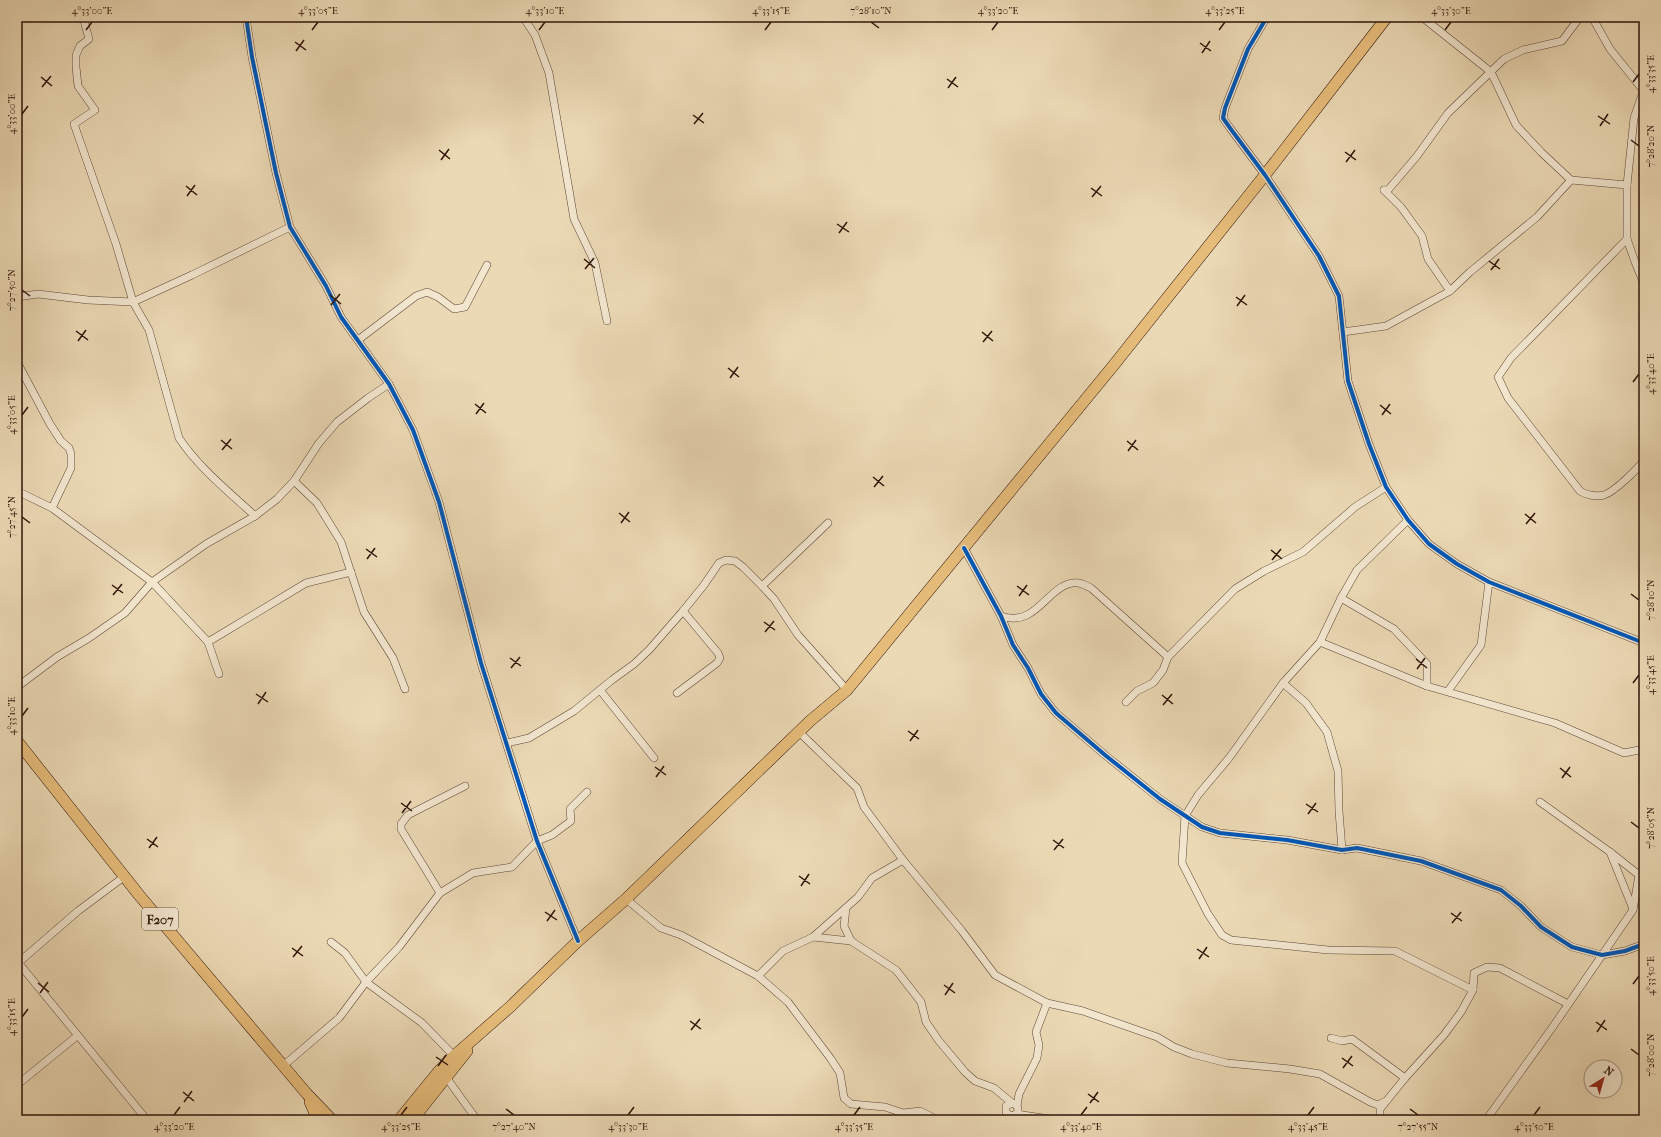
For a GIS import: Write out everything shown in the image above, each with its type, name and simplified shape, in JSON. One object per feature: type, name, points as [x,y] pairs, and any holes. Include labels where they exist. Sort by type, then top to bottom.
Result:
[{"type":"main road","points":[[399,1120],[439,1071],[454,1056],[483,1031],[578,941],[626,899],[799,732],[848,690],[1113,366],[1265,175],[1387,17]]},
{"type":"main road","name":"F207","points":[[17,741],[125,876],[283,1066],[332,1120]]},
{"type":"main road","points":[[412,1120],[483,1031]]},
{"type":"main road","name":"F207","points":[[307,1094],[318,1120]]},
{"type":"street","points":[[83,17],[89,39],[80,46],[76,55],[78,86],[94,110],[74,124],[116,244],[133,302],[149,330],[179,438],[200,465],[255,516]]},
{"type":"street","points":[[246,17],[252,57],[276,173],[290,227],[326,286],[341,317],[389,384],[413,430],[439,502],[481,663],[537,841],[578,941]]},
{"type":"street","points":[[523,17],[534,35],[549,73],[574,219],[595,262],[606,321]]},
{"type":"street","points":[[1267,17],[1248,49],[1225,108],[1223,118],[1265,175],[1322,263],[1339,296],[1348,381],[1369,444],[1386,487],[1408,520],[1429,544],[1457,564],[1489,582],[1644,643]]},
{"type":"street","points":[[1422,17],[1491,72],[1516,125],[1541,152],[1571,180],[1627,185]]},
{"type":"street","points":[[1450,291],[1428,259],[1422,236],[1401,207],[1384,190],[1388,190],[1417,156],[1448,112],[1504,59],[1523,50],[1562,41],[1580,17]]},
{"type":"street","points":[[1592,17],[1610,49],[1644,90],[1634,118],[1627,185],[1627,239],[1644,284]]},
{"type":"street","points":[[1343,332],[1386,326],[1450,291],[1470,272],[1537,217],[1571,180]]},
{"type":"street","points":[[17,297],[38,294],[88,300],[133,302],[192,276],[290,227]]},
{"type":"street","points":[[1627,239],[1511,358],[1498,377],[1508,398],[1580,491],[1586,495],[1604,495],[1622,482],[1639,467],[1644,460]]},
{"type":"street","points":[[358,340],[416,296],[427,292],[438,297],[454,309],[465,307],[488,265]]},
{"type":"street","points":[[17,362],[50,424],[71,454],[71,468],[52,508]]},
{"type":"street","points":[[17,687],[57,657],[89,638],[125,613],[152,582],[206,544],[255,516],[276,499],[294,481],[319,443],[337,422],[389,384]]},
{"type":"street","points":[[294,481],[317,503],[341,542],[364,612],[393,658],[405,689]]},
{"type":"street","points":[[1126,702],[1137,691],[1153,683],[1163,670],[1168,657],[1235,589],[1264,571],[1303,552],[1355,507],[1386,487]]},
{"type":"street","points":[[17,491],[52,508],[152,582],[208,642],[219,674]]},
{"type":"street","points":[[1408,520],[1357,570],[1341,598],[1320,642],[1284,683],[1229,758],[1198,795],[1185,816],[1182,863],[1208,914],[1222,935],[1231,940],[1328,950],[1395,951],[1473,990]]},
{"type":"street","points":[[762,586],[828,523]]},
{"type":"street","points":[[964,548],[1001,616],[1013,645],[1028,668],[1041,694],[1056,713],[1160,799],[1202,827],[1220,833],[1287,840],[1342,850],[1357,848],[1421,861],[1483,882],[1501,890],[1521,906],[1541,927],[1572,947],[1602,955],[1624,951],[1644,944]]},
{"type":"street","points":[[507,744],[529,738],[574,711],[634,664],[649,650],[704,585],[719,563],[726,560],[743,566],[762,586],[774,599],[798,635],[848,690]]},
{"type":"street","points":[[208,642],[306,583],[351,572]]},
{"type":"street","points":[[1448,691],[1481,645],[1489,582]]},
{"type":"street","points":[[1001,616],[1011,619],[1027,616],[1064,585],[1079,583],[1091,588],[1168,657]]},
{"type":"street","points":[[1341,598],[1394,630],[1405,639],[1427,664],[1427,686]]},
{"type":"street","points":[[677,693],[717,663],[720,658],[718,653],[682,611]]},
{"type":"street","points":[[1320,642],[1427,686],[1555,723],[1624,753],[1644,749]]},
{"type":"street","points":[[1284,683],[1306,703],[1327,732],[1338,771],[1342,850]]},
{"type":"street","points":[[600,690],[654,758]]},
{"type":"street","points":[[799,732],[857,788],[864,807],[903,860],[962,931],[995,975],[1047,1003],[1083,1010],[1157,1037],[1174,1047],[1192,1054],[1227,1063],[1290,1069],[1320,1074],[1370,1102],[1378,1105],[1386,1100]]},
{"type":"street","points":[[440,893],[401,829],[401,824],[408,815],[465,786]]},
{"type":"street","points":[[283,1066],[339,1018],[366,982],[399,947],[440,893],[473,873],[512,867],[537,841],[552,836],[571,821],[570,809],[587,792]]},
{"type":"street","points":[[1540,802],[1610,852],[1639,875]]},
{"type":"street","points":[[1610,852],[1633,910]]},
{"type":"street","points":[[758,976],[783,951],[813,937],[858,897],[872,878],[903,860]]},
{"type":"street","points":[[1486,1120],[1552,1028],[1633,910],[1639,875],[1644,867]]},
{"type":"street","points":[[125,876],[78,911],[17,962],[147,1120]]},
{"type":"street","points":[[626,899],[661,928],[681,935],[758,976],[788,1002],[840,1073],[844,1098],[852,1104],[885,1107],[903,1113],[920,1111],[938,1120]]},
{"type":"street","points":[[846,908],[844,926],[851,941]]},
{"type":"street","points":[[813,937],[851,941],[896,970],[922,1002],[926,1022],[965,1072],[975,1081],[994,1088],[1011,1110],[1037,1118],[1056,1120]]},
{"type":"street","points":[[331,942],[345,953],[366,982],[422,1023],[454,1056]]},
{"type":"street","points":[[1381,1117],[1380,1109],[1386,1100],[1444,1035],[1461,1012],[1473,990],[1474,973],[1487,967],[1500,968],[1568,1004]]},
{"type":"street","points":[[1011,1110],[1037,1058],[1039,1045],[1036,1032],[1047,1003]]},
{"type":"street","points":[[17,1085],[77,1036]]},
{"type":"street","points":[[1331,1038],[1342,1041],[1352,1039],[1405,1078]]},
{"type":"street","points":[[446,1077],[477,1120]]},
{"type":"street","points":[[1370,1102],[1381,1117]]},
{"type":"street","points":[[899,1120],[903,1113]]},
{"type":"cycle path","points":[[246,17],[252,57],[276,173],[290,227],[326,286],[341,317],[389,384],[413,430],[439,502],[481,663],[537,841],[578,941]]},
{"type":"cycle path","points":[[1267,17],[1248,49],[1225,108],[1223,118],[1265,175],[1319,256],[1339,296],[1348,381],[1369,444],[1386,487],[1408,520],[1429,544],[1457,564],[1489,582],[1644,643]]},
{"type":"cycle path","points":[[964,548],[1001,616],[1013,645],[1028,668],[1041,694],[1056,713],[1160,799],[1202,827],[1220,833],[1287,840],[1342,850],[1357,848],[1421,861],[1501,890],[1521,906],[1541,927],[1572,947],[1602,955],[1625,951],[1644,944]]}]
